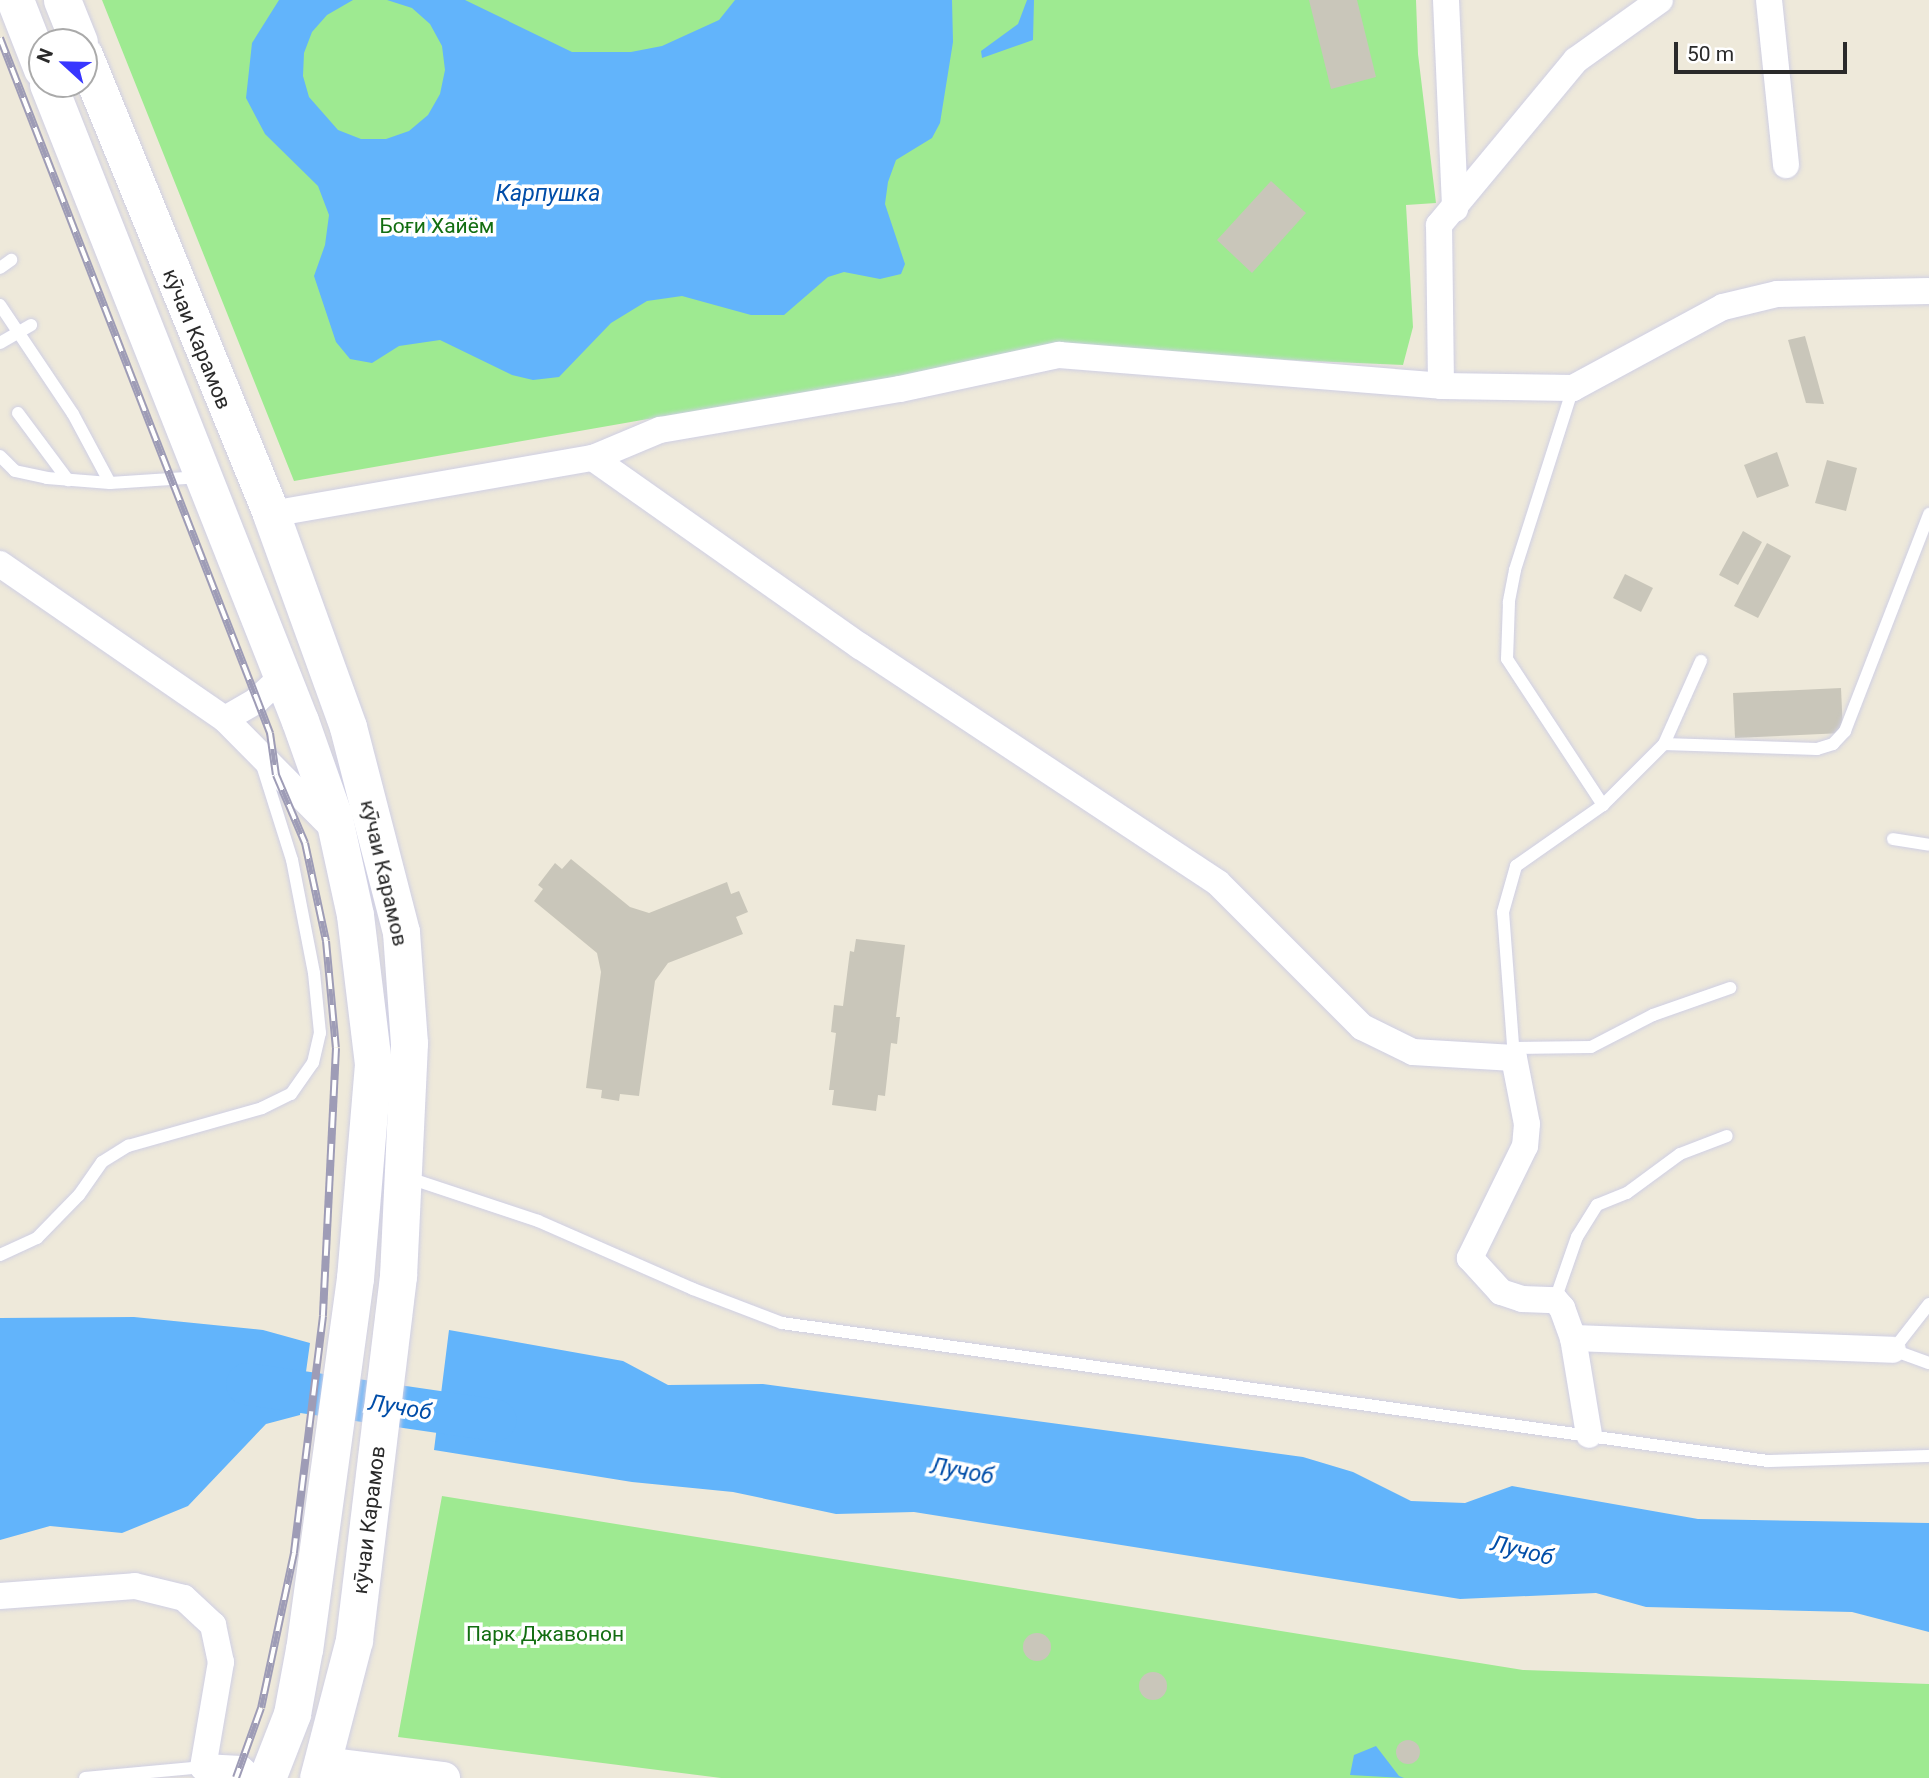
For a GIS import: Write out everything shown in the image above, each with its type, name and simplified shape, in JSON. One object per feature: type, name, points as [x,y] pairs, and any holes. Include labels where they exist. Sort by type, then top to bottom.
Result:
[{"type":"main road","points":[[15,0],[28,33]]},
{"type":"main road","points":[[62,0],[73,28]]},
{"type":"main road","name":"кӯчаи Карамов","points":[[98,91],[179,296],[271,514],[348,727],[401,932],[409,1044],[398,1276],[354,1640],[322,1771]]},
{"type":"main road","name":"кӯчаи Карамов","points":[[53,98],[282,677],[337,832],[355,915],[373,1064],[355,1278],[333,1455],[292,1714],[267,1778]]},
{"type":"main road","points":[[136,311],[179,296]]},
{"type":"street","points":[[1447,0],[1455,209]]},
{"type":"street","points":[[1441,386],[1438,225],[1455,209],[1576,60],[1660,0]]},
{"type":"street","points":[[1769,0],[1786,165]]},
{"type":"street","points":[[271,514],[593,458],[660,430],[900,389],[1059,355],[1441,386],[1573,388],[1723,307],[1777,295],[1929,291]]},
{"type":"street","points":[[593,458],[860,646],[1218,883],[1362,1027],[1413,1052],[1514,1053],[1527,1124],[1525,1146],[1470,1258],[1501,1292],[1522,1299],[1555,1300],[1573,1338],[1589,1435]]},
{"type":"street","points":[[0,564],[225,719],[258,751],[276,775],[337,832]]},
{"type":"street","points":[[225,719],[256,701],[282,677]]},
{"type":"street","points":[[1573,1338],[1893,1350]]},
{"type":"street","points":[[0,1596],[135,1586],[184,1598],[213,1625],[221,1662],[203,1768],[241,1769],[251,1778]]},
{"type":"street","points":[[322,1771],[443,1778]]},
{"type":"lane","points":[[0,305],[73,414],[110,483]]},
{"type":"lane","points":[[0,343],[31,325]]},
{"type":"lane","points":[[1573,388],[1515,570],[1509,602],[1507,659],[1603,805]]},
{"type":"lane","points":[[18,414],[68,480]]},
{"type":"lane","points":[[0,456],[15,471],[68,480],[110,483],[201,477]]},
{"type":"lane","points":[[1664,744],[1818,749],[1833,744],[1845,732],[1929,514]]},
{"type":"lane","points":[[1701,661],[1664,744],[1603,805],[1516,866],[1508,885],[1503,912],[1514,1053],[1591,1047],[1653,1014],[1730,988]]},
{"type":"lane","points":[[0,1255],[37,1238],[79,1195],[102,1163],[128,1146],[262,1108],[291,1094],[313,1063],[320,1033],[314,973],[292,860],[258,751]]},
{"type":"lane","points":[[1893,839],[1929,845]]},
{"type":"lane","points":[[1555,1300],[1577,1237],[1597,1205],[1627,1193],[1680,1154],[1727,1136]]},
{"type":"lane","points":[[404,1177],[538,1221],[693,1289],[782,1322],[1768,1461],[1929,1456]]},
{"type":"lane","points":[[1929,1304],[1893,1350],[1929,1363]]},
{"type":"lane","points":[[85,1778],[203,1768]]},
{"type":"green space","name":"Боғи Хайём","points":[[102,0],[1416,0],[1418,54],[1436,203],[1406,205],[1413,327],[1403,365],[1171,355],[965,373],[648,419],[294,481]]},
{"type":"green space","name":"Парк Джавонон","points":[[442,1496],[1523,1670],[1929,1684],[1929,1778],[721,1778],[398,1737]]},
{"type":"water","name":"Карпушка","points":[[279,0],[353,0],[327,15],[312,32],[304,53],[303,76],[309,97],[338,130],[361,139],[386,139],[409,131],[428,115],[440,94],[445,70],[442,46],[430,24],[412,8],[387,0],[465,0],[572,52],[631,52],[662,46],[719,20],[735,0],[952,0],[953,42],[940,123],[932,138],[896,160],[888,182],[885,204],[905,264],[901,274],[880,279],[844,272],[828,277],[784,315],[751,315],[682,296],[647,301],[611,323],[559,377],[533,380],[512,375],[440,340],[399,346],[372,363],[350,359],[336,342],[314,276],[325,245],[329,215],[318,186],[265,134],[246,98],[252,43]]},
{"type":"water","points":[[1027,0],[1034,0],[1033,40],[982,58],[981,51],[1018,24]]},
{"type":"water","points":[[134,1317],[263,1330],[310,1343],[300,1415],[266,1424],[188,1506],[122,1533],[50,1526],[0,1540],[0,1318]]},
{"type":"water","points":[[449,1330],[623,1361],[668,1385],[763,1384],[1303,1457],[1353,1472],[1411,1501],[1465,1503],[1512,1486],[1698,1519],[1929,1523],[1929,1632],[1852,1612],[1646,1607],[1596,1593],[1460,1599],[914,1512],[836,1514],[733,1492],[632,1482],[434,1450]]},
{"type":"water","points":[[1376,1746],[1399,1776],[1404,1778],[1350,1775],[1354,1755]]},
{"type":"building","points":[[1309,0],[1357,0],[1376,77],[1331,89]]},
{"type":"building","points":[[1271,181],[1306,213],[1252,273],[1217,240]]},
{"type":"building","points":[[1805,336],[1824,404],[1806,403],[1788,340]]},
{"type":"building","points":[[1777,452],[1789,486],[1757,498],[1744,465]]},
{"type":"building","points":[[1827,460],[1857,468],[1846,511],[1815,503]]},
{"type":"building","points":[[1743,531],[1762,542],[1738,585],[1719,575]]},
{"type":"building","points":[[1767,543],[1791,556],[1758,618],[1734,606]]},
{"type":"building","points":[[1625,574],[1653,588],[1641,612],[1613,598]]},
{"type":"building","points":[[1841,688],[1843,733],[1735,738],[1733,693]]},
{"type":"building","points":[[571,859],[630,907],[649,913],[727,882],[731,894],[739,891],[748,912],[736,917],[743,934],[668,963],[655,981],[639,1096],[620,1094],[619,1101],[601,1098],[602,1090],[586,1088],[601,972],[597,953],[534,901],[543,889],[538,885],[555,863],[562,869]]},
{"type":"building","points":[[856,939],[905,945],[896,1017],[900,1017],[897,1044],[891,1043],[885,1096],[878,1095],[876,1111],[832,1105],[834,1090],[829,1090],[836,1033],[831,1032],[834,1005],[843,1006],[850,951],[854,952]]},
{"type":"building","points":[[1037,1633],[1047,1637],[1051,1647],[1047,1657],[1037,1661],[1027,1657],[1023,1647],[1027,1637]]},
{"type":"building","points":[[1153,1672],[1163,1676],[1167,1686],[1163,1696],[1153,1700],[1143,1696],[1139,1686],[1143,1676]]},
{"type":"building","points":[[1408,1740],[1417,1743],[1420,1752],[1417,1761],[1408,1764],[1399,1761],[1396,1752],[1399,1743]]},
{"type":"waterway","name":"Лучоб","points":[[247,1384],[495,1420]]},
{"type":"railway","points":[[0,38],[270,733],[276,775],[305,843],[326,941],[336,1048],[323,1316],[294,1553],[261,1708],[236,1778]]}]
